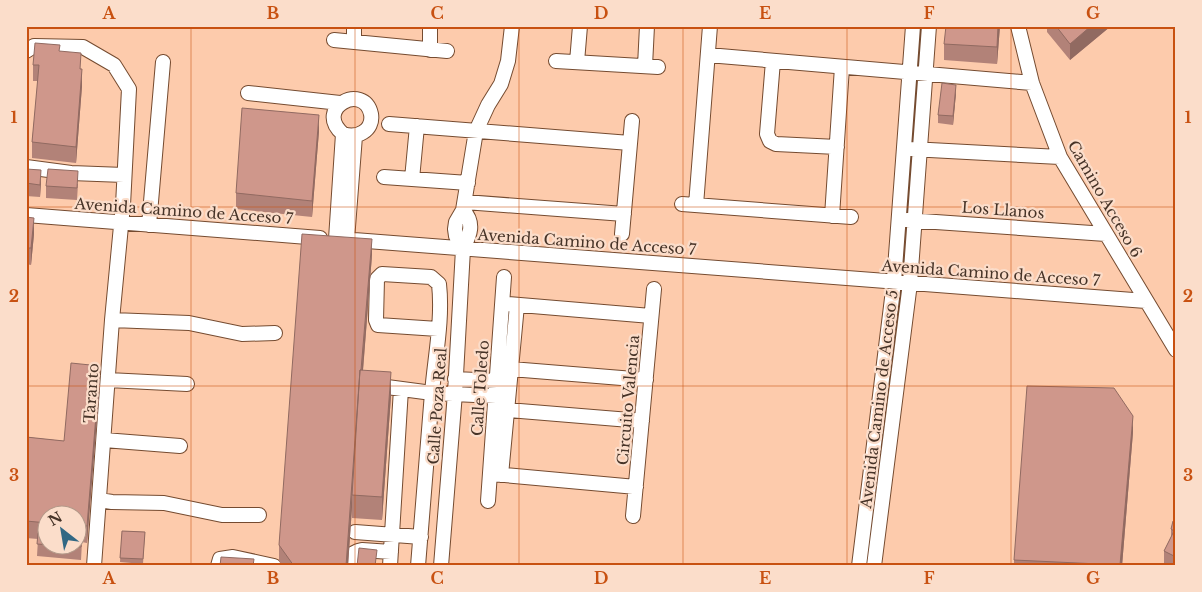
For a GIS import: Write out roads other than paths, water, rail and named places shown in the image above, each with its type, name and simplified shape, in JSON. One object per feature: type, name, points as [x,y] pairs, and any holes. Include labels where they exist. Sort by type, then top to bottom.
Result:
[{"type":"street","points":[[354,26],[354,42]]},
{"type":"street","points":[[430,26],[430,50]]},
{"type":"street","points":[[463,249],[456,236],[455,229],[464,206],[476,131],[488,105],[501,84],[508,61],[512,26]]},
{"type":"street","points":[[577,62],[580,26]]},
{"type":"street","points":[[556,61],[652,66],[647,26]]},
{"type":"street","points":[[710,26],[689,204],[851,217]]},
{"type":"street","name":"Avenida Camino de Acceso 5","points":[[859,566],[894,282],[913,26]]},
{"type":"street","name":"Avenida Camino de Acceso 5","points":[[874,566],[910,283],[929,26]]},
{"type":"street","name":"Camino Acceso 6","points":[[1018,26],[1032,83],[1060,157],[1176,350]]},
{"type":"street","points":[[334,40],[446,51]]},
{"type":"street","name":"Taranto","points":[[26,51],[34,46],[83,47],[114,65],[129,90],[121,222],[94,566]]},
{"type":"street","points":[[708,55],[1032,83]]},
{"type":"street","points":[[773,61],[767,134],[770,141],[776,144],[837,147]]},
{"type":"street","points":[[149,224],[163,62]]},
{"type":"street","points":[[832,216],[842,67]]},
{"type":"street","points":[[248,93],[340,103]]},
{"type":"street","points":[[346,100],[364,102],[371,113],[370,125],[361,134],[349,135],[338,130],[334,113],[340,103],[346,100]]},
{"type":"street","points":[[622,234],[632,121]]},
{"type":"street","points":[[389,124],[630,143]]},
{"type":"street","points":[[412,179],[417,126]]},
{"type":"street","points":[[341,239],[349,135]]},
{"type":"street","points":[[904,149],[1060,157]]},
{"type":"street","points":[[26,167],[71,173],[124,175]]},
{"type":"street","points":[[384,177],[468,183]]},
{"type":"street","points":[[464,206],[624,214]]},
{"type":"street","name":"Avenida Camino de Acceso 7","points":[[26,215],[1146,301]]},
{"type":"street","name":"Los Llanos","points":[[898,219],[1106,234]]},
{"type":"street","name":"Calle Poza Real","points":[[441,566],[456,379],[463,249]]},
{"type":"street","points":[[418,566],[441,300],[439,284],[431,277],[382,274],[377,279],[376,320],[378,325],[438,329]]},
{"type":"street","name":"Calle Toledo","points":[[495,474],[496,396],[504,277]]},
{"type":"street","name":"Circuito Valencia","points":[[633,516],[654,289]]},
{"type":"street","name":"Circuito Valencia","points":[[502,303],[652,316]]},
{"type":"street","name":"Calle Toledo","points":[[488,501],[507,410],[517,305]]},
{"type":"street","points":[[112,320],[189,324],[242,334],[275,333]]},
{"type":"street","points":[[511,369],[646,380]]},
{"type":"street","points":[[883,371],[898,374]]},
{"type":"street","points":[[456,379],[497,381]]},
{"type":"street","points":[[108,380],[187,384]]},
{"type":"street","points":[[366,385],[432,393],[496,396]]},
{"type":"street","points":[[351,566],[352,554],[358,551],[390,559],[401,389]]},
{"type":"street","points":[[507,410],[642,421]]},
{"type":"street","points":[[875,435],[890,439]]},
{"type":"street","points":[[104,440],[180,446]]},
{"type":"street","name":"Circuito Valencia","points":[[495,474],[636,487]]},
{"type":"street","points":[[99,500],[164,503],[222,515],[259,515]]},
{"type":"street","points":[[866,506],[882,507]]},
{"type":"street","points":[[355,532],[420,537]]},
{"type":"street","points":[[218,566],[220,559],[233,557],[275,565]]}]
